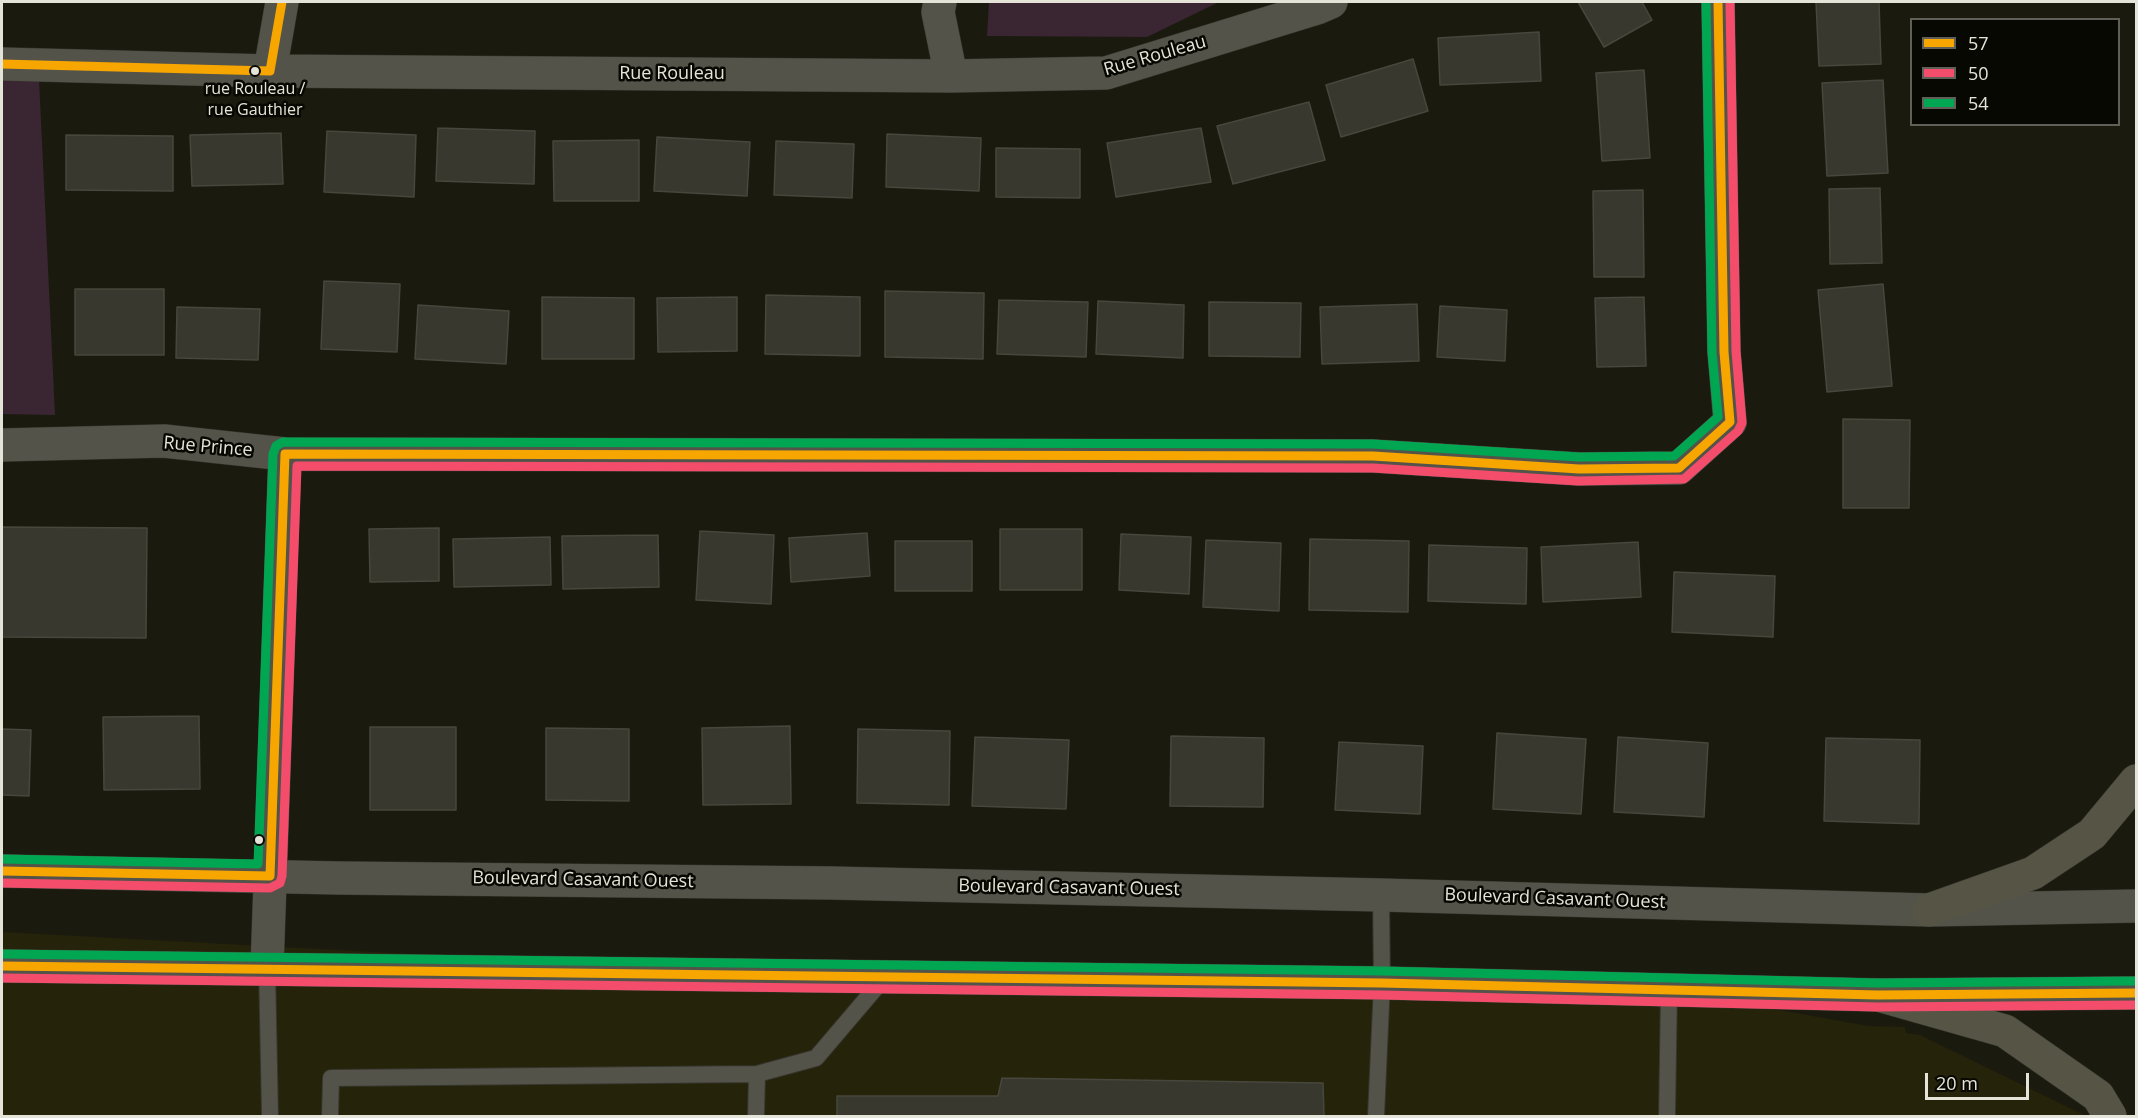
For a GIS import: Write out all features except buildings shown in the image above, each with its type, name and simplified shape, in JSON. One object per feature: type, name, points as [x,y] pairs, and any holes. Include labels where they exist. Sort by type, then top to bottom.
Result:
[{"type":"main road","points":[[1929,910],[2034,873],[2092,834],[2136,781]]},
{"type":"main road","points":[[1878,995],[2005,1031],[2098,1096],[2110,1116]]},
{"type":"street","points":[[270,71],[282,2]]},
{"type":"street","points":[[940,2],[938,12],[951,76]]},
{"type":"street","name":"Rue Prince","points":[[2,445],[164,441],[285,454],[1373,456],[1579,469],[1679,468],[1730,422],[1724,352],[1718,2]]},
{"type":"street","name":"Rue Rouleau","points":[[2,64],[270,71],[951,76],[1106,73],[1321,4]]},
{"type":"street","points":[[267,968],[285,454]]},
{"type":"street","name":"Boulevard Casavant Ouest","points":[[2,871],[843,883],[1929,910],[2136,906]]},
{"type":"street","points":[[2,966],[1382,983],[1878,995],[2136,993]]},
{"type":"lane","points":[[1376,1116],[1382,983],[1381,895]]},
{"type":"lane","points":[[267,968],[270,1116]]},
{"type":"lane","points":[[330,1116],[331,1078],[757,1074],[816,1058],[885,976]]},
{"type":"lane","points":[[1667,1116],[1669,990]]},
{"type":"lane","points":[[756,1116],[757,1074]]},
{"type":"shaded area","points":[[989,2],[1219,2],[1147,37],[987,36]]},
{"type":"shaded area","points":[[39,79],[55,415],[2,414],[2,80]]},
{"type":"shaded area","points":[[2,932],[1177,995],[1669,990],[1868,1026],[1905,1027],[1906,1033],[1920,1035],[2084,1116],[2,1116]]},
{"type":"transit line","name":"57","points":[[2,64],[270,71],[282,2]]},
{"type":"transit line","name":"54","points":[[2,859],[258,864],[273,454],[276,446],[283,442],[1373,444],[1579,457],[1674,456],[1718,417],[1712,352],[1706,2]]},
{"type":"transit line","name":"57","points":[[2,871],[270,876],[285,454],[1373,456],[1579,469],[1679,468],[1730,422],[1724,352],[1718,2]]},
{"type":"transit line","name":"50","points":[[2,883],[270,888],[280,883],[297,466],[1373,468],[1578,481],[1684,479],[1738,431],[1742,423],[1736,351],[1730,2]]},
{"type":"transit line","name":"54","points":[[2,954],[1382,971],[1878,983],[2136,981]]},
{"type":"transit line","name":"57","points":[[2,966],[1382,983],[1878,995],[2136,993]]},
{"type":"transit line","name":"50","points":[[2,978],[1382,995],[1878,1007],[2136,1005]]},
{"type":"place","name":"rue Rouleau / rue Gauthier","points":[[255,71]]}]
